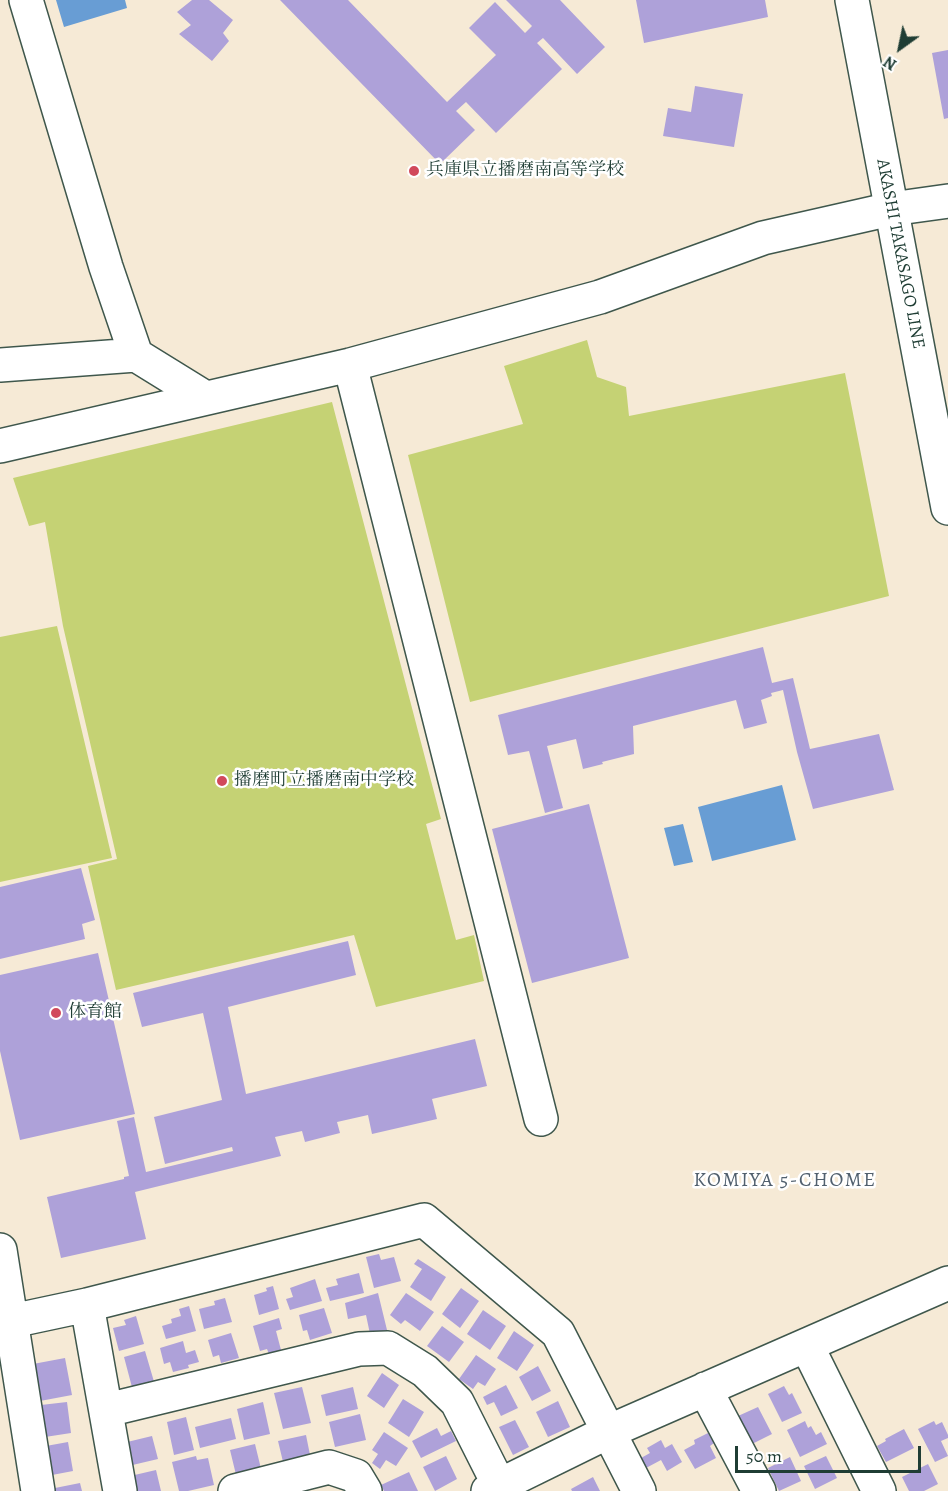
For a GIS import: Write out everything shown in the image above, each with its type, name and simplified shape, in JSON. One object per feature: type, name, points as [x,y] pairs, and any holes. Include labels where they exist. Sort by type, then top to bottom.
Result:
[{"type":"street","points":[[27,0],[106,267],[136,355]]},
{"type":"street","name":"AKASHI TAKASAGO LINE","points":[[852,0],[948,508]]},
{"type":"street","points":[[0,446],[350,365],[600,297],[763,238],[891,209],[948,201]]},
{"type":"street","points":[[0,365],[136,355],[204,397]]},
{"type":"street","points":[[350,365],[541,1119]]},
{"type":"street","points":[[12,1321],[87,1305],[424,1220],[558,1333],[639,1491]]},
{"type":"street","points":[[0,1250],[38,1491]]},
{"type":"street","points":[[106,1410],[360,1349],[388,1348],[425,1371],[457,1401],[497,1489],[610,1431],[948,1283]]},
{"type":"street","points":[[87,1305],[120,1491]]},
{"type":"street","points":[[807,1346],[879,1491]]},
{"type":"street","points":[[705,1389],[759,1491]]},
{"type":"street","points":[[235,1491],[329,1467],[356,1476],[365,1491]]},
{"type":"green space","points":[[587,340],[597,377],[626,387],[629,416],[845,373],[889,596],[470,702],[408,455],[523,424],[504,366]]},
{"type":"green space","points":[[332,402],[441,819],[426,824],[456,940],[474,935],[484,981],[376,1007],[354,935],[116,990],[88,866],[117,859],[63,626],[45,522],[29,526],[13,478]]},
{"type":"green space","points":[[57,626],[112,858],[0,882],[0,637]]},
{"type":"water","points":[[56,0],[125,0],[127,8],[64,27]]},
{"type":"water","points":[[782,785],[796,840],[712,861],[698,807]]},
{"type":"water","points":[[683,824],[693,862],[674,866],[664,828]]},
{"type":"building","points":[[192,0],[209,0],[233,20],[223,33],[229,41],[212,61],[179,34],[191,25],[177,12]]},
{"type":"building","points":[[280,0],[348,0],[447,102],[496,55],[469,28],[495,2],[525,33],[532,26],[506,0],[560,0],[605,47],[577,74],[543,38],[537,43],[562,69],[496,133],[466,102],[456,111],[475,130],[440,164]]},
{"type":"building","points":[[636,0],[765,0],[768,17],[644,43]]},
{"type":"building","points":[[948,50],[948,118],[944,119],[932,53]]},
{"type":"building","points":[[695,86],[743,94],[734,147],[663,136],[668,108],[691,112]]},
{"type":"building","points":[[763,647],[772,683],[793,678],[810,749],[879,734],[894,790],[813,809],[783,690],[771,693],[772,696],[761,700],[767,723],[744,729],[736,700],[633,726],[634,754],[583,769],[576,739],[547,746],[563,808],[545,813],[529,751],[508,755],[498,715]]},
{"type":"building","points":[[589,804],[629,958],[532,983],[492,829]]},
{"type":"building","points":[[81,868],[95,920],[82,924],[85,939],[0,959],[0,887]]},
{"type":"building","points":[[348,941],[356,975],[228,1007],[246,1094],[475,1039],[487,1086],[432,1099],[437,1119],[372,1134],[368,1115],[337,1122],[340,1133],[305,1142],[302,1131],[275,1137],[281,1156],[135,1192],[146,1239],[61,1258],[47,1197],[129,1176],[117,1121],[134,1117],[146,1172],[233,1151],[232,1147],[165,1164],[154,1117],[222,1100],[203,1013],[142,1027],[133,993]]},
{"type":"building","name":"体育館","points":[[98,953],[135,1114],[20,1140],[0,1051],[0,975]]},
{"type":"building","points":[[379,1254],[381,1260],[394,1257],[401,1281],[374,1288],[366,1257]]},
{"type":"building","points":[[418,1259],[446,1277],[431,1301],[410,1287],[422,1269],[414,1264]]},
{"type":"building","points":[[359,1273],[364,1293],[330,1301],[326,1288],[338,1285],[336,1279]]},
{"type":"building","points":[[315,1279],[322,1301],[290,1310],[286,1299],[293,1297],[290,1288]]},
{"type":"building","points":[[273,1286],[279,1309],[259,1315],[254,1295],[267,1291],[266,1288]]},
{"type":"building","points":[[461,1288],[479,1301],[460,1328],[442,1314]]},
{"type":"building","points":[[378,1293],[387,1330],[370,1334],[366,1315],[348,1319],[345,1303]]},
{"type":"building","points":[[406,1293],[434,1312],[420,1331],[405,1320],[401,1324],[390,1315]]},
{"type":"building","points":[[225,1298],[232,1322],[204,1329],[199,1309],[215,1305],[214,1301]]},
{"type":"building","points":[[189,1306],[196,1331],[166,1339],[162,1326],[172,1323],[171,1319],[181,1316],[179,1309]]},
{"type":"building","points":[[324,1308],[332,1333],[310,1340],[307,1330],[303,1331],[299,1315]]},
{"type":"building","points":[[483,1310],[506,1326],[490,1350],[467,1334]]},
{"type":"building","points":[[136,1316],[144,1344],[119,1351],[113,1328],[126,1325],[124,1320]]},
{"type":"building","points":[[279,1318],[282,1329],[276,1331],[281,1350],[269,1354],[267,1349],[260,1351],[253,1326]]},
{"type":"building","points":[[442,1326],[464,1342],[449,1362],[427,1346]]},
{"type":"building","points":[[514,1331],[534,1345],[517,1371],[497,1358]]},
{"type":"building","points":[[231,1333],[239,1358],[221,1363],[219,1355],[213,1357],[208,1340]]},
{"type":"building","points":[[183,1341],[186,1353],[195,1350],[199,1362],[188,1365],[189,1368],[173,1372],[170,1362],[164,1364],[160,1348]]},
{"type":"building","points":[[145,1351],[155,1385],[133,1391],[124,1357]]},
{"type":"building","points":[[476,1355],[496,1369],[485,1386],[478,1382],[473,1389],[459,1379]]},
{"type":"building","points":[[65,1358],[72,1395],[40,1401],[33,1364]]},
{"type":"building","points":[[538,1366],[551,1391],[532,1401],[519,1377]]},
{"type":"building","points":[[382,1373],[399,1385],[384,1408],[367,1396]]},
{"type":"building","points":[[506,1385],[518,1408],[501,1416],[494,1402],[487,1405],[483,1397]]},
{"type":"building","points":[[784,1386],[789,1395],[792,1393],[802,1413],[782,1422],[768,1394]]},
{"type":"building","points":[[302,1387],[311,1423],[283,1429],[274,1393]]},
{"type":"building","points":[[353,1387],[358,1409],[326,1416],[321,1395]]},
{"type":"building","points":[[403,1399],[424,1412],[409,1437],[388,1423]]},
{"type":"building","points":[[558,1401],[570,1427],[548,1437],[536,1412]]},
{"type":"building","points":[[67,1402],[71,1433],[45,1437],[41,1405]]},
{"type":"building","points":[[263,1402],[270,1434],[244,1440],[237,1409]]},
{"type":"building","points":[[758,1407],[772,1434],[752,1444],[738,1416]]},
{"type":"building","points":[[360,1414],[366,1440],[335,1447],[329,1422]]},
{"type":"building","points":[[186,1417],[194,1450],[174,1455],[167,1422]]},
{"type":"building","points":[[231,1418],[236,1439],[200,1448],[195,1427]]},
{"type":"building","points":[[515,1420],[529,1447],[513,1455],[499,1427]]},
{"type":"building","points":[[805,1421],[808,1428],[811,1426],[816,1435],[821,1432],[827,1444],[800,1457],[787,1430]]},
{"type":"building","points":[[934,1421],[936,1425],[942,1422],[948,1435],[948,1438],[941,1441],[948,1456],[935,1462],[918,1429]]},
{"type":"building","points":[[437,1428],[441,1436],[451,1431],[456,1441],[421,1458],[412,1441]]},
{"type":"building","points":[[904,1429],[914,1448],[886,1462],[877,1446]]},
{"type":"building","points":[[384,1432],[408,1448],[396,1466],[386,1460],[380,1469],[372,1463],[378,1454],[372,1450]]},
{"type":"building","points":[[708,1433],[714,1443],[710,1446],[716,1458],[695,1469],[684,1450],[695,1444],[694,1440]]},
{"type":"building","points":[[306,1435],[311,1460],[284,1466],[278,1441]]},
{"type":"building","points":[[152,1436],[158,1459],[124,1467],[119,1444]]},
{"type":"building","points":[[661,1440],[665,1448],[672,1444],[682,1462],[667,1471],[661,1460],[646,1468],[641,1458],[650,1453],[647,1448]]},
{"type":"building","points":[[68,1442],[73,1471],[52,1475],[46,1446]]},
{"type":"building","points":[[255,1444],[263,1477],[238,1483],[230,1450]]},
{"type":"building","points":[[196,1456],[197,1460],[208,1458],[214,1485],[179,1491],[172,1462]]},
{"type":"building","points":[[446,1456],[457,1479],[435,1491],[423,1467]]},
{"type":"building","points":[[826,1456],[837,1478],[815,1489],[804,1466]]},
{"type":"building","points":[[790,1457],[801,1481],[779,1491],[768,1468]]},
{"type":"building","points":[[928,1464],[938,1484],[924,1491],[909,1491],[902,1477]]},
{"type":"building","points":[[156,1470],[161,1491],[129,1491],[126,1477]]},
{"type":"building","points":[[409,1472],[418,1491],[384,1491],[381,1485]]},
{"type":"building","points":[[593,1477],[600,1491],[572,1491],[571,1489]]},
{"type":"building","points":[[80,1483],[82,1491],[51,1491],[50,1489]]},
{"type":"place","name":"兵庫県立播磨南高等学校","points":[[414,171]]},
{"type":"place","name":"播磨町立播磨南中学校","points":[[222,781]]},
{"type":"place","name":"体育館","points":[[56,1013]]},
{"type":"district","name":"KOMIYA 5-CHOME","points":[[785,1181]]}]
